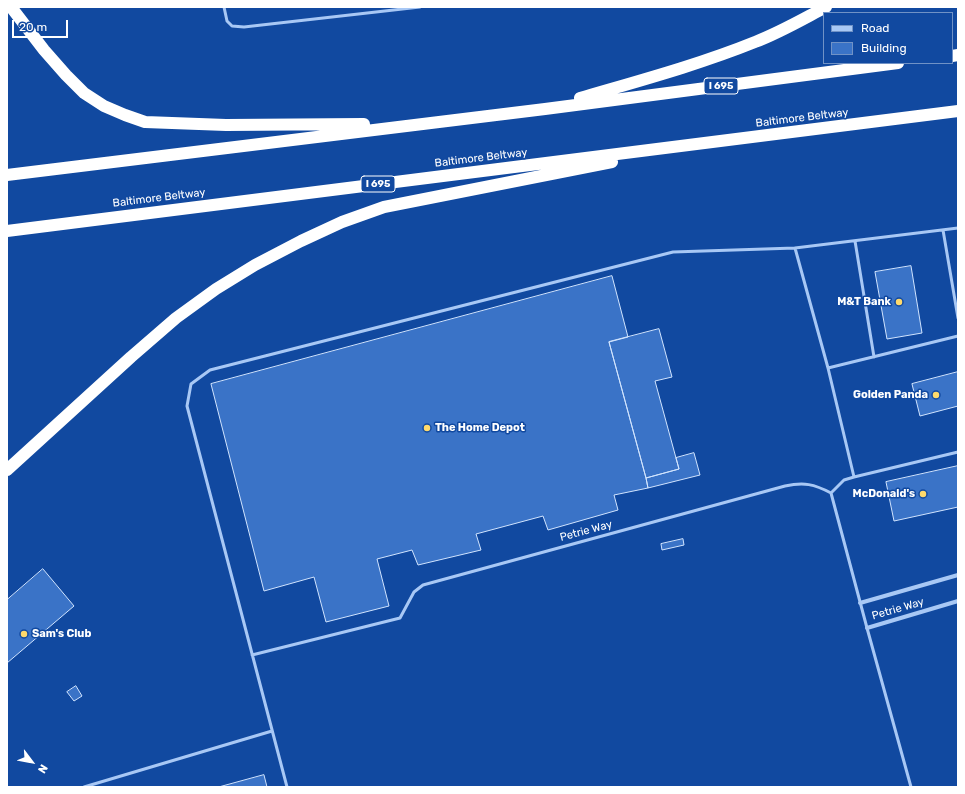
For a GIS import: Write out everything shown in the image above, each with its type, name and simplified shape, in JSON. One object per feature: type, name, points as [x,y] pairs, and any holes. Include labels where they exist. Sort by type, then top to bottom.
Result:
[{"type":"highway","points":[[11,7],[44,50],[84,93],[104,106],[145,122],[226,125],[419,124]]},
{"type":"highway","points":[[545,109],[714,57],[756,42],[826,7]]},
{"type":"highway","name":"I 695","points":[[7,175],[545,109],[890,64]]},
{"type":"highway","name":"Baltimore Beltway","points":[[7,231],[958,111]]},
{"type":"highway","points":[[7,470],[176,318],[216,289],[255,265],[342,222],[384,207],[708,142]]},
{"type":"street","name":"Petrie Way","points":[[860,603],[958,575]]},
{"type":"street","name":"Petrie Way","points":[[867,628],[958,601]]},
{"type":"lane","points":[[224,7],[227,21],[232,26],[244,27],[420,7]]},
{"type":"lane","points":[[287,787],[187,406],[191,384],[210,370],[673,252],[795,248],[958,228]]},
{"type":"lane","points":[[943,230],[958,318]]},
{"type":"lane","points":[[855,241],[874,357]]},
{"type":"lane","points":[[795,248],[828,368],[854,476]]},
{"type":"lane","points":[[828,368],[958,336]]},
{"type":"lane","points":[[831,493],[844,480],[854,476],[958,452]]},
{"type":"lane","name":"Petrie Way","points":[[252,655],[400,618],[414,592],[423,585],[794,484],[818,486],[831,493],[867,628]]},
{"type":"lane","points":[[867,628],[911,787]]},
{"type":"lane","points":[[84,787],[272,731]]},
{"type":"building","name":"M&T Bank","points":[[911,266],[922,333],[887,339],[875,272]]},
{"type":"building","name":"The Home Depot","points":[[612,276],[628,337],[609,342],[648,488],[614,495],[618,510],[548,530],[543,516],[476,534],[481,550],[418,565],[412,550],[377,559],[389,606],[326,622],[314,577],[264,591],[211,384]]},
{"type":"building","points":[[659,329],[672,377],[655,381],[679,469],[646,478],[609,342]]},
{"type":"building","name":"Golden Panda","points":[[958,372],[958,406],[920,416],[912,384]]},
{"type":"building","points":[[694,453],[700,475],[648,488],[646,478],[679,469],[676,458]]},
{"type":"building","name":"McDonald's","points":[[958,466],[958,507],[894,521],[886,482]]},
{"type":"building","points":[[683,539],[684,545],[662,550],[661,544]]},
{"type":"building","name":"Sam's Club","points":[[43,569],[74,606],[7,663],[7,600]]},
{"type":"building","points":[[76,686],[82,696],[74,701],[67,692]]},
{"type":"building","points":[[264,775],[267,787],[219,787]]},
{"type":"place","name":"M&T Bank","points":[[899,302]]},
{"type":"place","name":"Golden Panda","points":[[936,395]]},
{"type":"place","name":"The Home Depot","points":[[427,428]]},
{"type":"place","name":"McDonald's","points":[[923,494]]},
{"type":"place","name":"Sam's Club","points":[[24,634]]}]
